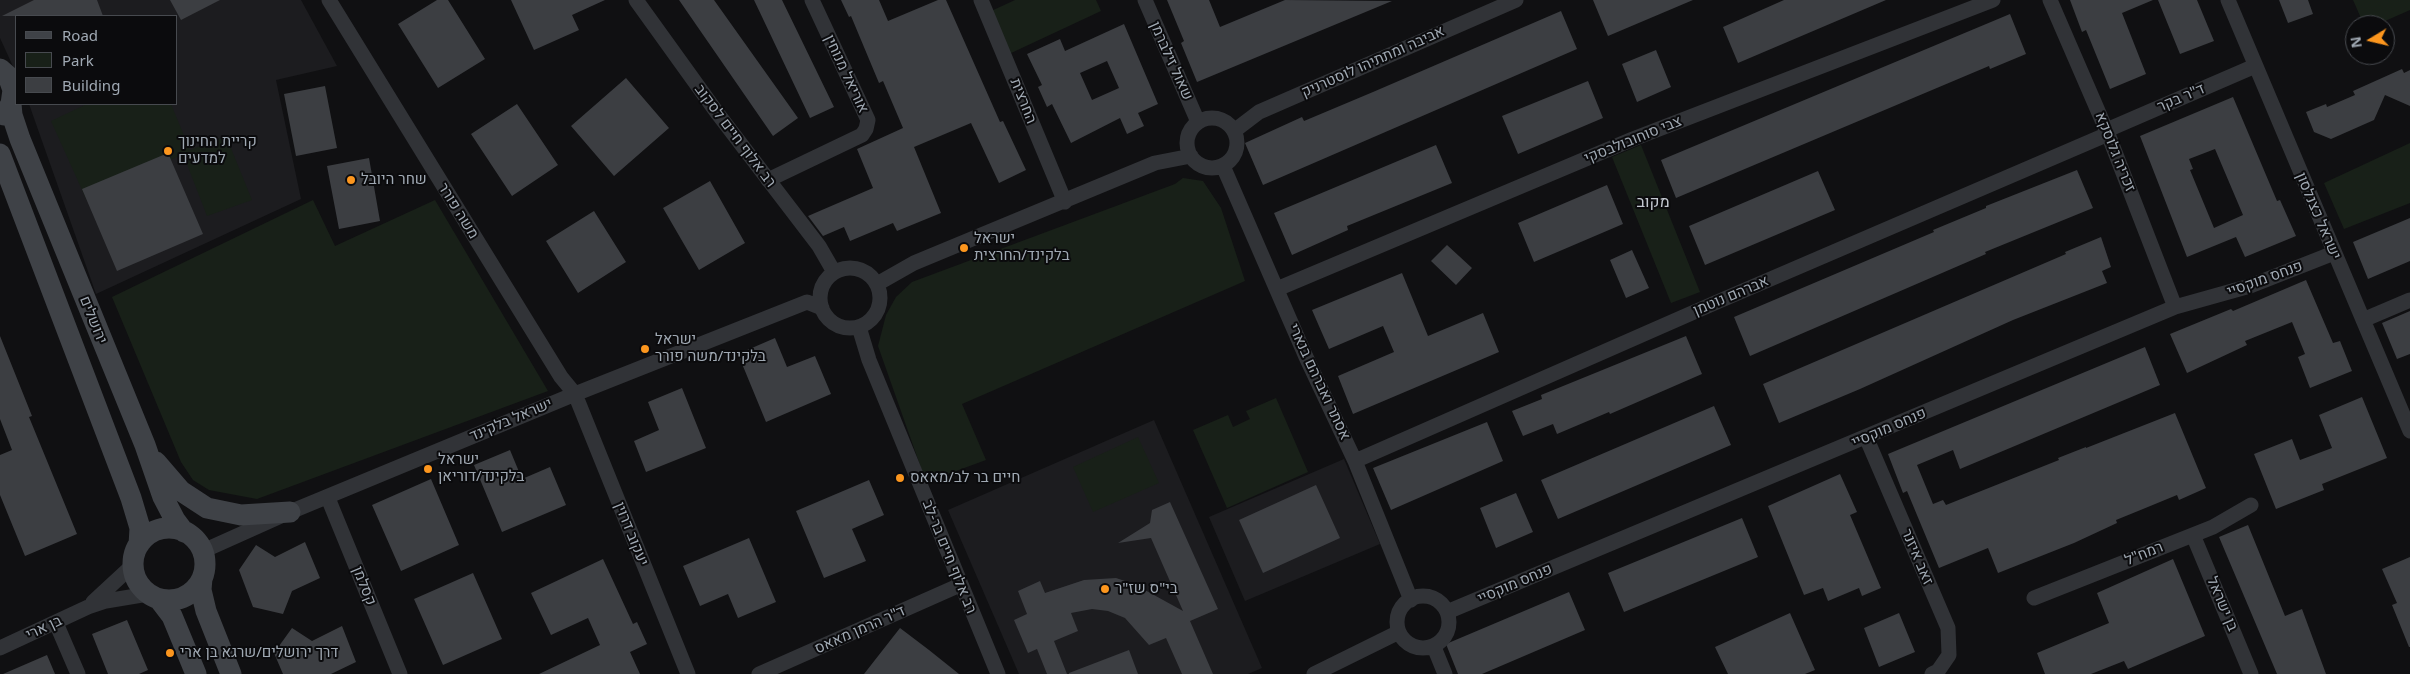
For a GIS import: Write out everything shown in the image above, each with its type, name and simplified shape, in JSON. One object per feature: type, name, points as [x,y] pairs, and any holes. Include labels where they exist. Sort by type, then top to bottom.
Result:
[{"type":"street","name":"משה פורר","points":[[329,0],[556,369],[575,394]]},
{"type":"street","name":"רב אלוף חיים לסקוב","points":[[636,0],[681,65],[819,246],[834,272]]},
{"type":"street","name":"אוריאל מנוחין","points":[[768,180],[862,135],[866,129],[868,120],[812,0]]},
{"type":"street","name":"החרצית","points":[[981,0],[1065,202]]},
{"type":"street","name":"שאול זילברמן","points":[[1145,0],[1198,122]]},
{"type":"street","name":"אביבה ומתתיהו לוסטרניק","points":[[1234,131],[1259,112],[1516,0]]},
{"type":"street","name":"צבי סוחובולבסקי","points":[[1277,289],[1633,139],[1993,0]]},
{"type":"street","name":"זכריה גלוסקא","points":[[2050,0],[2108,132],[2175,307]]},
{"type":"street","name":"ישראל כצנלסון","points":[[2228,0],[2410,431]]},
{"type":"street","name":"ד\"ר בקר","points":[[2108,132],[2255,66]]},
{"type":"street","name":"ירושלים","points":[[0,69],[11,83],[13,90],[6,111],[12,115],[20,140],[144,445],[163,497],[175,520],[184,532]]},
{"type":"street","points":[[1214,118],[1222,120],[1234,131],[1237,147],[1230,161],[1223,166],[1216,168],[1202,166],[1191,156],[1187,142],[1189,134],[1198,122],[1214,118]]},
{"type":"street","name":"אברהם נוטמן","points":[[1355,461],[2108,132]]},
{"type":"street","name":"ירושלים","points":[[0,154],[130,498],[140,528],[136,555]]},
{"type":"street","points":[[876,284],[914,263],[1065,202],[1155,163],[1191,156]]},
{"type":"street","name":"אסתר ואברהם בנארי","points":[[1223,166],[1355,461],[1411,600]]},
{"type":"street","name":"פנחס מוקסיי","points":[[1447,612],[2175,307],[2250,286],[2334,254]]},
{"type":"street","points":[[853,268],[862,270],[876,284],[880,292],[878,309],[873,317],[859,327],[841,326],[833,322],[822,308],[822,288],[834,272],[853,268]]},
{"type":"street","points":[[2363,320],[2410,300]]},
{"type":"street","name":"ישראל בלקינד","points":[[202,551],[290,512],[328,498],[575,394],[807,302],[822,308]]},
{"type":"street","name":"רב אלוף חיים בר-לב","points":[[859,327],[869,360],[998,674]]},
{"type":"street","name":"יעקוב דרוין","points":[[575,394],[688,674]]},
{"type":"street","name":"זאב איזנר","points":[[1866,437],[1948,628],[1949,655],[1944,664],[1932,674]]},
{"type":"street","points":[[144,445],[168,478],[181,491],[207,508],[241,515],[290,512]]},
{"type":"street","name":"קסלמן","points":[[328,498],[400,674]]},
{"type":"street","name":"רמח\"ל","points":[[2034,598],[2213,527],[2251,505]]},
{"type":"street","points":[[196,674],[166,606],[137,581],[136,555],[157,530],[174,529],[184,532],[197,542],[202,551],[205,568],[201,590],[206,611],[232,674]]},
{"type":"street","name":"בן ישראל","points":[[2193,535],[2251,674]]},
{"type":"street","name":"בן ארי","points":[[88,607],[136,555]]},
{"type":"street","points":[[154,596],[176,600],[187,596],[196,588],[202,578]]},
{"type":"street","name":"ד\"ר הרמן מאאס","points":[[759,674],[960,585]]},
{"type":"street","name":"בן ארי","points":[[0,648],[88,607],[106,601],[154,596]]},
{"type":"street","points":[[1429,597],[1437,600],[1447,612],[1449,626],[1446,635],[1434,647],[1424,649],[1413,647],[1404,640],[1400,632],[1398,617],[1401,608],[1411,600],[1429,597]]},
{"type":"street","points":[[56,623],[78,674]]},
{"type":"street","points":[[1314,674],[1400,632]]},
{"type":"street","points":[[1434,647],[1445,674]]},
{"type":"shaded area","name":"קריית החינוך למדעים","points":[[0,0],[301,0],[337,66],[276,80],[301,199],[96,294],[29,105],[178,105],[178,15],[15,15],[15,71],[0,38]]},
{"type":"shaded area","name":"בי\"ס שז\"ר","points":[[1154,420],[1262,668],[1248,674],[1019,674],[948,510]]},
{"type":"shaded area","points":[[1344,459],[1380,544],[1245,601],[1209,517]]},
{"type":"green space","points":[[1015,0],[1096,0],[1101,11],[1009,54],[989,12]]},
{"type":"green space","points":[[2353,0],[2410,0],[2410,10],[2395,17],[2395,15],[2360,15]]},
{"type":"green space","points":[[85,105],[171,105],[190,150],[226,136],[252,200],[207,216],[183,154],[87,201],[51,121]]},
{"type":"green space","points":[[2410,143],[2410,203],[2344,229],[2324,183]]},
{"type":"green space","points":[[1641,145],[1700,292],[1671,303],[1612,157]]},
{"type":"green space","points":[[1183,178],[1203,181],[1221,208],[1245,281],[962,404],[986,460],[926,482],[878,346],[886,315],[896,297],[912,282],[1175,184]]},
{"type":"green space","points":[[313,200],[335,246],[435,200],[548,391],[257,499],[209,490],[193,480],[181,462],[112,297]]},
{"type":"green space","points":[[1276,398],[1308,472],[1227,508],[1193,430],[1228,415],[1233,427],[1250,419],[1246,411]]},
{"type":"green space","points":[[1138,437],[1159,483],[1093,512],[1073,467]]},
{"type":"building","points":[[34,0],[97,0],[103,15],[15,15],[2,16]]},
{"type":"building","points":[[170,0],[220,0],[181,20]]},
{"type":"building","points":[[437,0],[448,0],[485,59],[438,88],[398,24]]},
{"type":"building","points":[[511,0],[605,0],[572,15],[579,30],[534,50]]},
{"type":"building","points":[[679,0],[714,0],[798,118],[773,136]]},
{"type":"building","points":[[754,0],[782,0],[834,107],[810,118]]},
{"type":"building","points":[[841,0],[879,0],[888,21],[938,0],[946,0],[1000,122],[1003,121],[1026,170],[999,183],[971,123],[914,147],[941,213],[897,231],[893,223],[850,241],[844,227],[823,236],[808,216],[873,188],[857,149],[903,128],[883,81],[879,83],[851,16],[849,17]]},
{"type":"building","points":[[1167,0],[1209,0],[1220,27],[1285,0],[1392,1],[1197,82],[1181,43],[1184,41]]},
{"type":"building","points":[[1593,0],[1693,0],[1608,36]]},
{"type":"building","points":[[1784,0],[1886,0],[1738,63],[1723,27]]},
{"type":"building","points":[[2070,0],[2153,0],[2122,13],[2146,74],[2110,89],[2086,30],[2082,32]]},
{"type":"building","points":[[2158,0],[2197,0],[2214,41],[2180,54]]},
{"type":"building","points":[[2279,0],[2308,0],[2313,14],[2288,23]]},
{"type":"building","points":[[1561,11],[1577,49],[1263,185],[1245,143],[1302,117],[1304,121]]},
{"type":"building","points":[[2010,14],[2026,54],[1990,69],[1989,66],[1676,198],[1661,160]]},
{"type":"building","points":[[1124,24],[1158,104],[1138,113],[1144,126],[1127,134],[1120,118],[1071,143],[1052,104],[1047,107],[1038,87],[1042,85],[1027,54],[1060,39],[1065,51]],"holes":[[[1107,61],[1119,88],[1092,100],[1080,73]]]},
{"type":"building","points":[[1656,50],[1671,87],[1637,102],[1622,64]]},
{"type":"building","points":[[2402,69],[2404,73],[2410,70],[2410,106],[2385,95],[2374,120],[2331,139],[2314,132],[2306,112],[2326,104],[2327,107],[2355,95],[2353,91]]},
{"type":"building","points":[[626,78],[669,128],[614,176],[571,126]]},
{"type":"building","points":[[1588,81],[1603,118],[1518,154],[1502,116]]},
{"type":"building","points":[[325,86],[337,148],[296,156],[284,94]]},
{"type":"building","points":[[2233,97],[2277,201],[2280,200],[2296,236],[2245,257],[2236,237],[2187,257],[2140,136]],"holes":[[[2215,149],[2243,215],[2214,228],[2190,170],[2193,169],[2189,159]]]},
{"type":"building","points":[[517,104],[558,165],[512,196],[471,134]]},
{"type":"building","points":[[1436,145],[1452,183],[1347,226],[1348,230],[1292,255],[1274,213]]},
{"type":"building","points":[[168,153],[203,234],[117,271],[82,189]]},
{"type":"building","name":"שחר היובל","points":[[369,158],[380,221],[339,229],[327,166]]},
{"type":"building","points":[[2077,170],[2093,208],[1985,252],[1986,254],[1750,356],[1734,317],[1934,232],[1933,230],[1986,208],[1986,206]]},
{"type":"building","points":[[1818,171],[1835,210],[1705,265],[1689,226]]},
{"type":"building","points":[[710,181],[745,243],[699,270],[663,208]]},
{"type":"building","points":[[1607,185],[1623,224],[1534,262],[1518,223]]},
{"type":"building","points":[[594,211],[626,262],[578,293],[546,241]]},
{"type":"building","points":[[2410,218],[2410,261],[2368,279],[2353,242]]},
{"type":"building","points":[[2101,237],[2111,267],[2102,271],[2107,283],[2013,320],[1860,389],[1779,423],[1763,384],[2066,254],[2065,252]]},
{"type":"building","points":[[1447,245],[1472,268],[1456,285],[1431,261]]},
{"type":"building","points":[[1632,250],[1649,288],[1626,298],[1610,260]]},
{"type":"building","points":[[1402,273],[1428,336],[1483,313],[1499,352],[1353,414],[1338,376],[1394,352],[1383,326],[1329,349],[1312,310]]},
{"type":"building","points":[[2306,280],[2333,343],[2340,341],[2352,371],[2310,388],[2298,357],[2305,354],[2292,322],[2245,341],[2247,345],[2187,373],[2170,334],[2231,309],[2233,311]]},
{"type":"building","points":[[2410,311],[2410,354],[2397,359],[2382,323]]},
{"type":"building","points":[[0,336],[32,416],[29,417],[77,534],[25,556],[0,495],[0,455],[12,450],[0,419]]},
{"type":"building","points":[[1686,336],[1702,374],[1610,414],[1609,412],[1557,434],[1553,424],[1523,436],[1512,411],[1542,399],[1541,395]]},
{"type":"building","points":[[775,338],[787,367],[815,356],[831,394],[766,422],[738,354]]},
{"type":"building","points":[[2145,347],[2160,385],[1960,469],[1953,450],[1917,465],[1933,504],[1943,500],[1946,505],[2059,460],[2058,458],[2175,413],[2206,488],[2179,500],[2177,495],[2116,520],[2117,523],[2074,543],[1998,573],[1988,548],[1939,568],[1907,491],[1903,493],[1888,454]]},
{"type":"building","points":[[682,388],[706,448],[646,472],[634,441],[659,430],[648,402]]},
{"type":"building","points":[[2362,397],[2387,458],[2322,484],[2324,490],[2276,509],[2254,454],[2292,439],[2300,460],[2332,448],[2319,415]]},
{"type":"building","points":[[1714,406],[1731,445],[1558,519],[1541,480]]},
{"type":"building","points":[[1487,422],[1503,461],[1391,510],[1373,468]]},
{"type":"building","points":[[510,450],[522,479],[550,467],[566,505],[502,532],[474,465]]},
{"type":"building","points":[[1840,474],[1857,512],[1850,515],[1881,588],[1862,596],[1859,588],[1828,601],[1823,588],[1804,595],[1768,506]]},
{"type":"building","points":[[431,479],[459,545],[401,571],[372,505]]},
{"type":"building","points":[[869,480],[884,515],[852,529],[866,561],[824,578],[796,511]]},
{"type":"building","points":[[1316,485],[1340,538],[1263,573],[1239,520]]},
{"type":"building","points":[[1516,493],[1533,532],[1496,548],[1480,508]]},
{"type":"building","points":[[1170,502],[1218,609],[1190,621],[1213,674],[1182,674],[1166,638],[1149,645],[1125,618],[1108,611],[1092,609],[1071,613],[1078,631],[1054,641],[1067,674],[1047,674],[1037,649],[1028,653],[1014,620],[1027,614],[1018,591],[1040,581],[1045,593],[1084,580],[1116,578],[1134,584],[1183,611],[1151,538],[1118,543],[1150,523],[1152,510]]},
{"type":"building","points":[[1742,518],[1758,557],[1624,612],[1608,573]]},
{"type":"building","points":[[2248,525],[2285,616],[2302,609],[2326,674],[2277,674],[2219,537]]},
{"type":"building","points":[[749,538],[776,602],[738,618],[728,594],[700,606],[683,566]]},
{"type":"building","points":[[305,542],[320,578],[292,591],[283,614],[253,607],[239,570],[256,545],[275,557]]},
{"type":"building","points":[[2410,557],[2409,647],[2392,605],[2397,603],[2382,569]]},
{"type":"building","points":[[603,559],[633,624],[637,622],[647,644],[630,652],[640,674],[539,674],[600,645],[588,618],[551,635],[531,593]]},
{"type":"building","points":[[2173,559],[2205,636],[2128,669],[2124,661],[2091,674],[2045,674],[2037,653],[2109,623],[2097,593]]},
{"type":"building","points":[[473,573],[502,639],[443,665],[414,599]]},
{"type":"building","points":[[1569,592],[1585,630],[1482,674],[1458,674],[1446,644]]},
{"type":"building","points":[[1790,613],[1815,670],[1805,674],[1728,674],[1715,647]]},
{"type":"building","points":[[1899,613],[1915,652],[1879,667],[1864,628]]},
{"type":"building","points":[[127,620],[148,670],[139,674],[108,674],[92,634]]},
{"type":"building","points":[[342,626],[356,662],[331,674],[283,674],[274,653],[292,628],[312,641]]},
{"type":"building","points":[[900,628],[929,650],[959,674],[864,674]]},
{"type":"building","points":[[1129,650],[1138,674],[1069,674],[1069,673]]},
{"type":"building","points":[[47,655],[55,674],[3,674]]},
{"type":"place","name":"קריית החינוך למדעים","points":[[168,151]]},
{"type":"place","name":"שחר היובל","points":[[351,180]]},
{"type":"place","name":"ישראל בלקינד/החרצית","points":[[964,248]]},
{"type":"place","name":"ישראל בלקינד/משה פורר","points":[[645,349]]},
{"type":"place","name":"ישראל בלקינד/דוריאן","points":[[428,469]]},
{"type":"place","name":"חיים בר לב/מאאס","points":[[900,478]]},
{"type":"place","name":"בי\"ס שז\"ר","points":[[1105,589]]},
{"type":"place","name":"דרך ירושלים/שרגא בן ארי","points":[[170,653]]},
{"type":"district","name":"מקוב","points":[[1653,202]]}]
